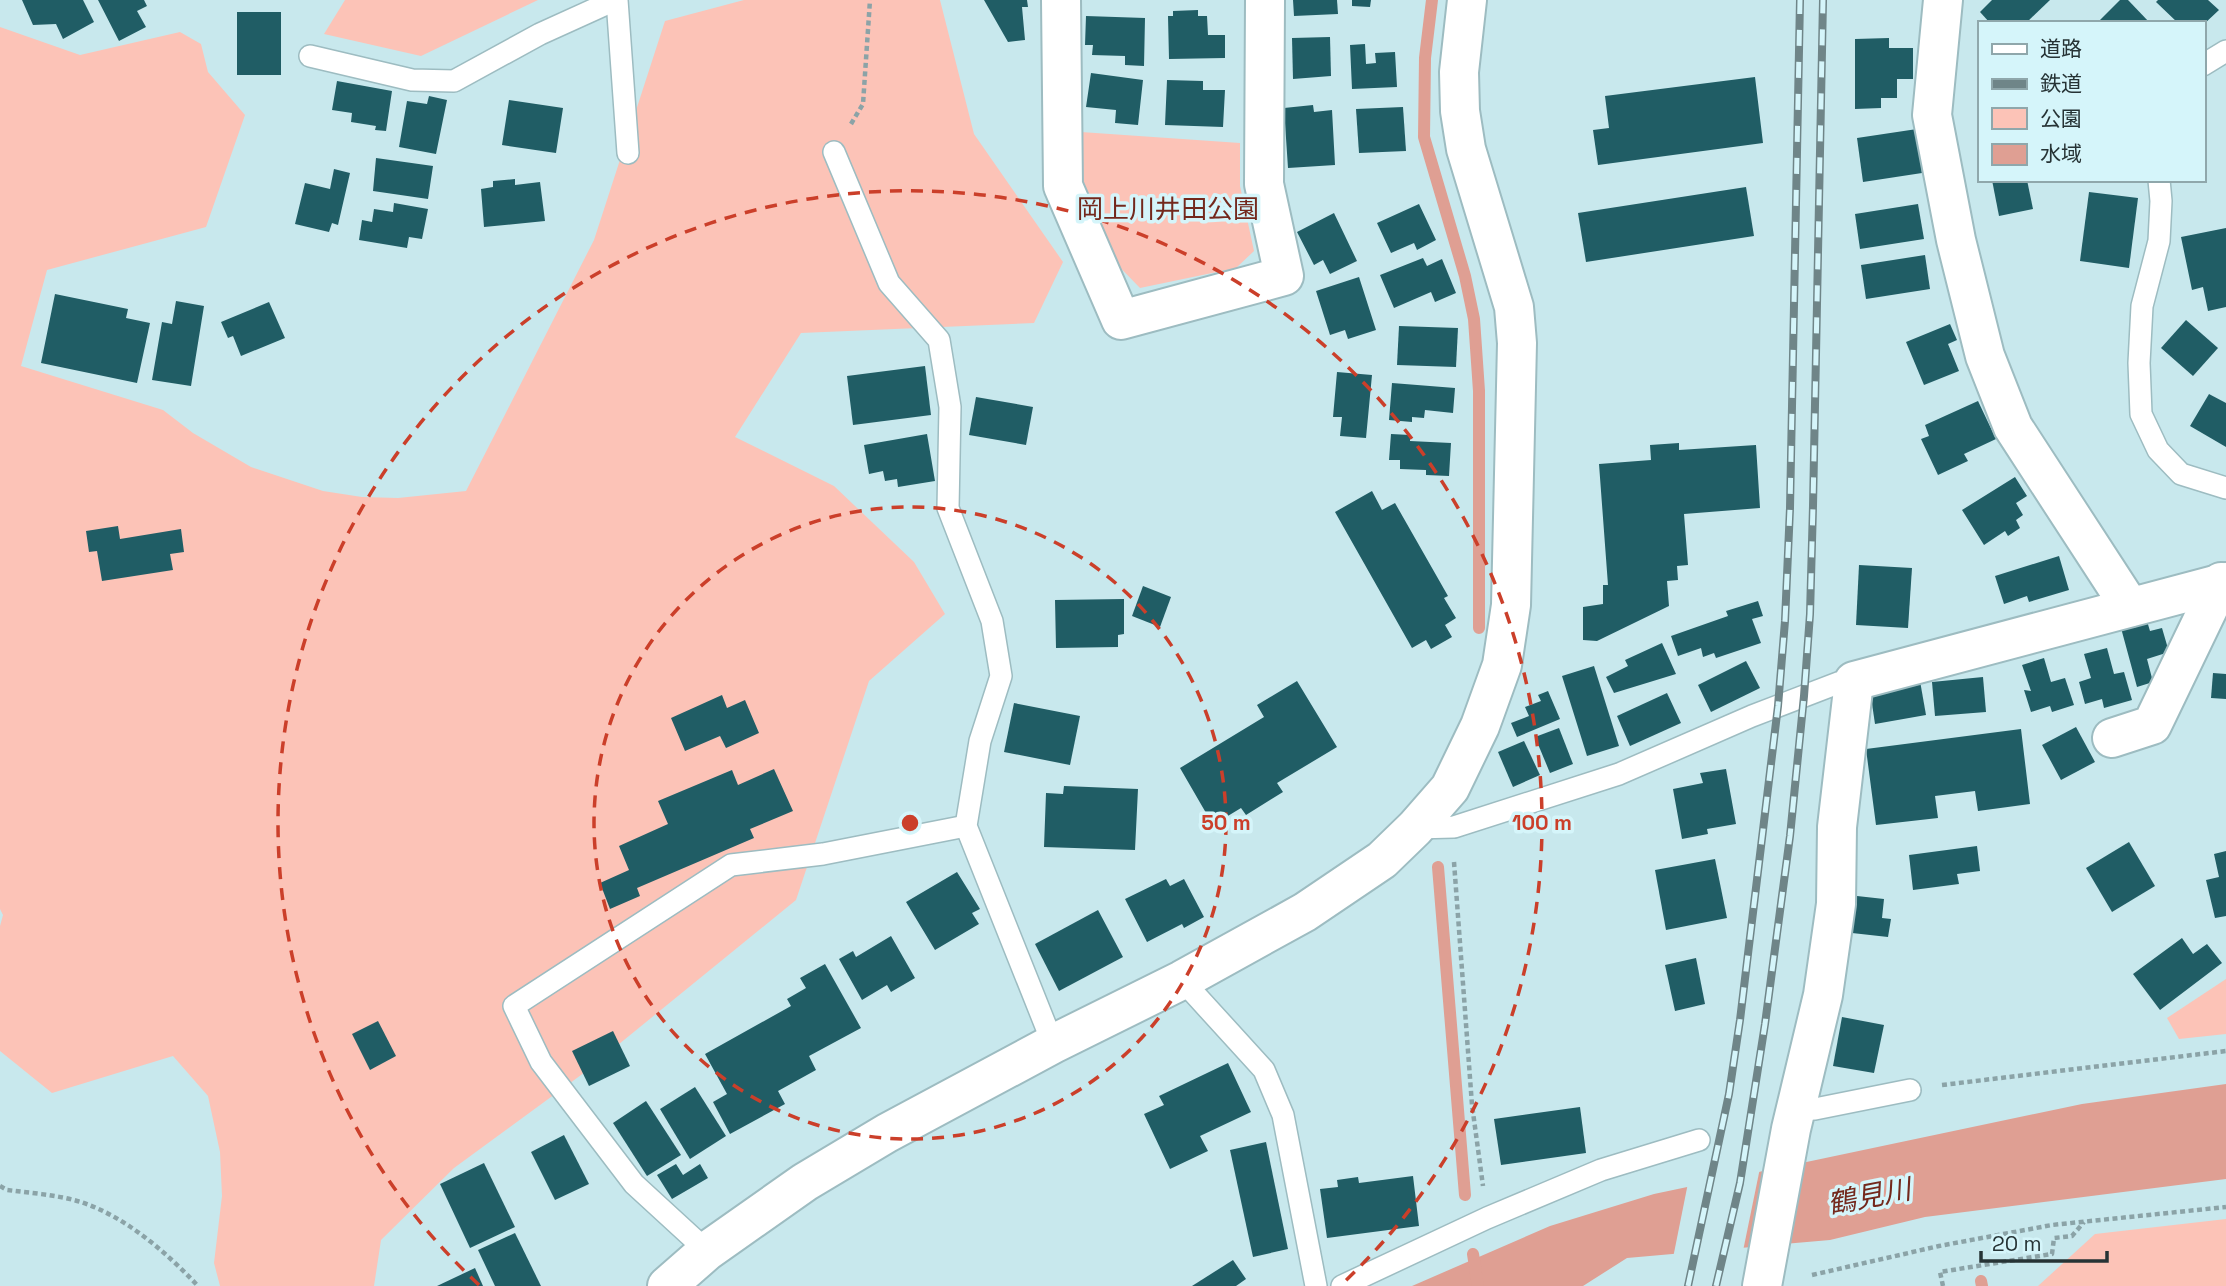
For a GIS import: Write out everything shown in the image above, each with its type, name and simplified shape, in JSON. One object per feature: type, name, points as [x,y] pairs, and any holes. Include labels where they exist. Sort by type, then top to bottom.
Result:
[{"type":"street","points":[[1061,0],[1063,186],[1121,320],[1284,276],[1264,184],[1265,0]]},
{"type":"street","points":[[667,1286],[707,1251],[805,1182],[876,1140],[1053,1044],[1182,981],[1305,912],[1382,860],[1450,788],[1480,726],[1502,665],[1511,605],[1517,343],[1514,306],[1466,149],[1460,111],[1459,72],[1467,0]]},
{"type":"street","points":[[1943,0],[1933,116],[1956,240],[1985,356],[2013,427],[2130,607]]},
{"type":"street","points":[[1762,1286],[1794,1119],[1823,995],[1836,904],[1837,827],[1854,681],[2224,582]]},
{"type":"street","points":[[2112,738],[2152,725],[2224,582]]},
{"type":"lane","points":[[310,56],[412,80],[454,81],[540,34],[616,0],[628,153]]},
{"type":"lane","points":[[2205,64],[2226,51]]},
{"type":"lane","points":[[834,152],[889,283],[939,340],[950,407],[948,508],[992,621],[1001,676],[981,741],[966,825],[1053,1044]]},
{"type":"lane","points":[[2159,182],[2159,241],[2142,306],[2139,363],[2141,414],[2158,450],[2181,474],[2226,488]]},
{"type":"lane","points":[[1415,828],[1454,827],[1619,774],[1752,716],[1838,683],[1854,681]]},
{"type":"lane","points":[[707,1251],[634,1184],[541,1062],[514,1006],[731,865],[823,854],[966,825]]},
{"type":"lane","points":[[1182,981],[1264,1070],[1283,1115],[1316,1286]]},
{"type":"lane","points":[[1794,1119],[1815,1109],[1910,1090]]},
{"type":"lane","points":[[1342,1286],[1487,1218],[1601,1170],[1699,1140]]},
{"type":"path","points":[[834,152],[863,104],[870,0]]},
{"type":"path","points":[[1454,862],[1472,1105],[1487,1218]]},
{"type":"path","points":[[1910,1090],[2226,1051]]},
{"type":"path","points":[[0,1186],[7,1190],[80,1202],[116,1217],[182,1269],[198,1286]]},
{"type":"path","points":[[1812,1275],[1939,1246],[2052,1225],[2226,1207]]},
{"type":"path","points":[[1943,1286],[1940,1272],[2052,1254],[2054,1238],[2072,1236],[2085,1222]]},
{"type":"green space","points":[[345,0],[538,0],[421,56],[324,34]]},
{"type":"green space","points":[[744,0],[940,0],[974,134],[1063,262],[1034,323],[801,333],[735,437],[834,486],[914,562],[945,614],[869,681],[796,900],[581,1075],[454,1168],[381,1240],[374,1286],[220,1286],[214,1263],[222,1196],[220,1152],[208,1096],[173,1056],[52,1093],[0,1051],[0,926],[3,915],[0,909],[0,27],[80,55],[180,32],[201,44],[208,72],[245,115],[206,227],[47,270],[21,366],[163,410],[193,433],[251,467],[323,491],[362,497],[398,498],[466,491],[594,240],[665,21]]},
{"type":"green space","name":"岡上川井田公園","points":[[1081,132],[1240,143],[1240,186],[1254,251],[1236,268],[1140,288],[1109,256],[1078,169]]},
{"type":"green space","points":[[2226,979],[2226,1034],[2179,1039],[2167,1018]]},
{"type":"green space","points":[[2226,1219],[2226,1286],[2038,1286],[2095,1234]]},
{"type":"water","name":"鶴見川","points":[[2226,1084],[2226,1179],[1925,1217],[1830,1240],[1627,1258],[1583,1286],[1412,1286],[1550,1226],[1654,1194],[2082,1104]]},
{"type":"pier","points":[[1760,1168],[1743,1251],[1673,1258],[1688,1183]]},
{"type":"building","points":[[22,0],[83,0],[94,22],[63,39],[56,24],[33,25]]},
{"type":"building","points":[[98,0],[144,0],[147,6],[137,11],[146,27],[119,41]]},
{"type":"building","points":[[984,0],[1027,0],[1028,7],[1022,7],[1025,40],[1008,42]]},
{"type":"building","points":[[1293,0],[1337,0],[1338,14],[1294,16]]},
{"type":"building","points":[[1352,0],[1371,0],[1370,7],[1352,6]]},
{"type":"building","points":[[1992,0],[2050,0],[2028,21],[1988,21],[1980,12]]},
{"type":"building","points":[[2120,0],[2128,0],[2148,21],[2099,21]]},
{"type":"building","points":[[2208,0],[2219,10],[2205,23],[2205,21],[2176,21],[2156,2]]},
{"type":"building","points":[[1198,10],[1198,16],[1207,16],[1208,35],[1225,35],[1225,58],[1169,59],[1168,16],[1173,16],[1173,11]]},
{"type":"building","points":[[237,12],[281,12],[281,75],[237,75]]},
{"type":"building","points":[[1086,16],[1145,18],[1144,66],[1125,65],[1125,56],[1092,55],[1093,45],[1085,45]]},
{"type":"building","points":[[1330,37],[1331,76],[1293,79],[1292,38]]},
{"type":"building","points":[[1889,38],[1889,48],[1913,48],[1913,79],[1897,79],[1897,98],[1881,98],[1881,108],[1855,109],[1855,39]]},
{"type":"building","points":[[1365,44],[1366,64],[1376,63],[1375,53],[1395,52],[1397,87],[1352,89],[1350,45]]},
{"type":"building","points":[[1091,73],[1143,80],[1138,125],[1115,123],[1116,110],[1086,107]]},
{"type":"building","points":[[1755,77],[1763,143],[1598,165],[1593,130],[1609,128],[1605,96]]},
{"type":"building","points":[[1167,80],[1203,81],[1203,90],[1225,90],[1223,127],[1165,125]]},
{"type":"building","points":[[337,81],[392,91],[386,131],[375,130],[376,126],[351,122],[352,113],[332,110]]},
{"type":"building","points":[[429,96],[447,100],[436,154],[399,147],[407,101],[427,104]]},
{"type":"building","points":[[509,100],[563,108],[556,153],[502,145]]},
{"type":"building","points":[[1313,105],[1314,112],[1332,110],[1335,165],[1288,168],[1284,108]]},
{"type":"building","points":[[1403,107],[1406,151],[1359,153],[1356,109]]},
{"type":"building","points":[[1917,129],[1922,173],[1863,182],[1857,138]]},
{"type":"building","points":[[376,158],[433,166],[428,199],[373,191]]},
{"type":"building","points":[[334,169],[350,173],[338,225],[332,223],[329,232],[295,224],[305,183],[330,189]]},
{"type":"building","points":[[515,179],[515,185],[540,182],[545,221],[484,227],[481,189],[493,187],[493,181]]},
{"type":"building","points":[[1992,182],[2027,182],[2033,209],[1999,216]]},
{"type":"building","points":[[1746,187],[1754,236],[1586,262],[1578,213]]},
{"type":"building","points":[[2089,192],[2138,198],[2129,268],[2080,261]]},
{"type":"building","points":[[394,203],[428,209],[422,239],[409,237],[407,248],[359,240],[362,220],[372,222],[374,209],[393,212]]},
{"type":"building","points":[[1419,204],[1436,240],[1417,250],[1414,243],[1391,253],[1377,223]]},
{"type":"building","points":[[1918,204],[1924,239],[1860,249],[1855,214]]},
{"type":"building","points":[[1334,213],[1357,261],[1330,274],[1323,260],[1314,265],[1297,232]]},
{"type":"building","points":[[2226,228],[2226,307],[2208,311],[2203,287],[2192,290],[2181,237]]},
{"type":"building","points":[[1925,255],[1930,289],[1866,299],[1861,265]]},
{"type":"building","points":[[1423,258],[1427,266],[1442,259],[1456,293],[1435,302],[1431,292],[1394,308],[1380,275]]},
{"type":"building","points":[[1359,277],[1376,330],[1348,339],[1345,330],[1330,335],[1316,291]]},
{"type":"building","points":[[55,294],[128,309],[126,318],[150,323],[137,383],[41,363]]},
{"type":"building","points":[[176,301],[204,306],[191,386],[152,380],[162,322],[172,324]]},
{"type":"building","points":[[269,302],[285,338],[241,356],[233,336],[228,338],[221,322]]},
{"type":"building","points":[[2186,320],[2218,348],[2193,376],[2161,348]]},
{"type":"building","points":[[1950,324],[1957,340],[1948,344],[1959,371],[1924,385],[1906,342]]},
{"type":"building","points":[[1399,326],[1458,328],[1456,367],[1397,365]]},
{"type":"building","points":[[925,366],[931,415],[853,425],[847,376]]},
{"type":"building","points":[[1337,372],[1372,375],[1366,438],[1340,436],[1342,417],[1333,417]]},
{"type":"building","points":[[1392,383],[1455,388],[1453,413],[1425,410],[1424,418],[1412,417],[1412,422],[1389,420]]},
{"type":"building","points":[[2209,394],[2226,403],[2226,447],[2190,426]]},
{"type":"building","points":[[976,397],[1033,407],[1026,445],[969,435]]},
{"type":"building","points":[[1978,401],[1996,439],[1964,454],[1968,461],[1938,475],[1921,439],[1929,436],[1925,425]]},
{"type":"building","points":[[927,434],[935,481],[898,487],[897,479],[885,481],[883,471],[869,474],[864,445]]},
{"type":"building","points":[[1391,434],[1410,435],[1410,441],[1451,443],[1449,476],[1426,475],[1426,470],[1400,469],[1400,460],[1389,460]]},
{"type":"building","points":[[1679,443],[1679,450],[1756,445],[1760,508],[1684,514],[1688,565],[1677,566],[1678,580],[1667,581],[1669,606],[1597,641],[1583,640],[1583,607],[1603,604],[1603,585],[1608,585],[1599,464],[1651,460],[1650,445]]},
{"type":"building","points":[[2015,477],[2027,496],[2016,503],[2023,515],[2016,520],[2020,528],[2008,536],[2005,531],[1984,545],[1962,510]]},
{"type":"building","points":[[1372,491],[1382,510],[1395,503],[1448,596],[1444,598],[1456,618],[1445,625],[1452,637],[1431,649],[1426,640],[1412,648],[1335,512]]},
{"type":"building","points":[[118,526],[120,539],[181,529],[184,552],[170,554],[173,570],[102,581],[97,551],[89,552],[86,531]]},
{"type":"building","points":[[2059,556],[2069,590],[2029,602],[2027,596],[2004,604],[1995,576]]},
{"type":"building","points":[[1859,565],[1912,568],[1908,628],[1856,625]]},
{"type":"building","points":[[1143,586],[1171,597],[1160,627],[1132,616]]},
{"type":"building","points":[[1124,599],[1124,634],[1118,635],[1118,647],[1056,648],[1055,600]]},
{"type":"building","points":[[1758,601],[1763,616],[1752,619],[1761,643],[1716,658],[1714,653],[1703,657],[1701,648],[1678,656],[1671,636],[1728,616],[1726,611]]},
{"type":"building","points":[[2147,621],[2150,631],[2162,628],[2169,652],[2147,659],[2153,682],[2137,687],[2121,628]]},
{"type":"building","points":[[1662,643],[1676,674],[1614,693],[1606,677],[1628,666],[1625,660]]},
{"type":"building","points":[[2107,648],[2114,674],[2124,672],[2132,700],[2104,708],[2102,699],[2085,704],[2079,682],[2091,678],[2084,654]]},
{"type":"building","points":[[2044,658],[2051,682],[2065,678],[2074,705],[2052,712],[2050,706],[2031,712],[2024,690],[2031,691],[2022,665]]},
{"type":"building","points":[[1746,661],[1760,688],[1711,712],[1698,685]]},
{"type":"building","points":[[1594,666],[1619,746],[1587,756],[1562,676]]},
{"type":"building","points":[[2213,673],[2226,674],[2226,699],[2211,698]]},
{"type":"building","points":[[1983,677],[1986,712],[1935,716],[1932,682]]},
{"type":"building","points":[[1297,681],[1337,747],[1277,783],[1283,792],[1246,815],[1241,808],[1213,825],[1180,768],[1264,717],[1257,705]]},
{"type":"building","points":[[1920,681],[1926,715],[1875,724],[1870,690]]},
{"type":"building","points":[[1548,691],[1560,719],[1517,737],[1511,723],[1529,716],[1525,707],[1541,701],[1538,695]]},
{"type":"building","points":[[1667,693],[1681,723],[1630,746],[1617,716]]},
{"type":"building","points":[[722,695],[727,708],[745,700],[759,733],[726,748],[720,736],[685,751],[671,718]]},
{"type":"building","points":[[1014,703],[1080,716],[1070,765],[1004,752]]},
{"type":"building","points":[[2076,727],[2095,762],[2061,780],[2042,745]]},
{"type":"building","points":[[1559,728],[1573,764],[1550,773],[1535,737]]},
{"type":"building","points":[[2021,729],[2030,804],[1978,811],[1975,791],[1935,796],[1938,818],[1876,825],[1866,749]]},
{"type":"building","points":[[1524,741],[1540,775],[1513,787],[1498,752]]},
{"type":"building","points":[[774,769],[793,811],[750,829],[754,838],[637,888],[640,896],[610,909],[600,883],[629,870],[619,846],[668,824],[658,801],[732,770],[738,785]]},
{"type":"building","points":[[1726,769],[1736,824],[1707,829],[1708,834],[1682,839],[1673,789],[1703,783],[1700,773]]},
{"type":"building","points":[[1064,786],[1138,789],[1135,850],[1044,847],[1046,793],[1063,794]]},
{"type":"building","points":[[2129,842],[2155,886],[2112,912],[2086,868]]},
{"type":"building","points":[[1977,846],[1980,871],[1957,874],[1959,884],[1913,890],[1909,855]]},
{"type":"building","points":[[2226,851],[2226,916],[2215,918],[2206,880],[2219,877],[2214,854]]},
{"type":"building","points":[[1715,859],[1727,918],[1666,930],[1655,870]]},
{"type":"building","points":[[957,872],[980,909],[972,913],[979,924],[935,950],[906,902]]},
{"type":"building","points":[[1166,879],[1170,886],[1184,879],[1204,917],[1184,928],[1182,924],[1147,942],[1125,899]]},
{"type":"building","points":[[1857,896],[1884,899],[1882,918],[1891,919],[1888,937],[1852,933]]},
{"type":"building","points":[[1098,910],[1123,957],[1059,991],[1035,944]]},
{"type":"building","points":[[891,936],[915,978],[891,992],[887,985],[862,1000],[839,959],[853,951],[856,957]]},
{"type":"building","points":[[2182,938],[2193,954],[2207,944],[2222,963],[2160,1010],[2133,974]]},
{"type":"building","points":[[1696,958],[1705,1004],[1675,1011],[1665,965]]},
{"type":"building","points":[[825,964],[861,1028],[809,1056],[816,1070],[778,1091],[785,1104],[730,1134],[713,1102],[727,1094],[705,1054],[791,1006],[787,999],[806,988],[800,978]]},
{"type":"building","points":[[1842,1017],[1884,1025],[1874,1073],[1833,1066]]},
{"type":"building","points":[[378,1021],[396,1056],[370,1070],[352,1034]]},
{"type":"building","points":[[613,1031],[630,1066],[589,1086],[572,1051]]},
{"type":"building","points":[[1228,1063],[1251,1112],[1200,1136],[1208,1151],[1170,1169],[1144,1114],[1164,1105],[1159,1096]]},
{"type":"building","points":[[695,1087],[726,1136],[690,1159],[660,1109]]},
{"type":"building","points":[[646,1101],[681,1155],[647,1176],[613,1123]]},
{"type":"building","points":[[1580,1107],[1586,1153],[1501,1165],[1494,1119]]},
{"type":"building","points":[[564,1135],[589,1184],[555,1200],[531,1152]]},
{"type":"building","points":[[1266,1142],[1288,1249],[1253,1257],[1230,1150]]},
{"type":"building","points":[[484,1163],[515,1227],[470,1248],[440,1184]]},
{"type":"building","points":[[676,1164],[683,1175],[700,1164],[708,1178],[672,1199],[657,1175]]},
{"type":"building","points":[[1413,1176],[1419,1226],[1327,1238],[1320,1189],[1338,1187],[1337,1180],[1358,1177],[1359,1183]]},
{"type":"building","points":[[515,1233],[541,1286],[495,1286],[478,1250]]},
{"type":"building","points":[[1233,1260],[1246,1279],[1236,1286],[1192,1286]]},
{"type":"building","points":[[475,1268],[483,1286],[437,1286]]},
{"type":"waterway","points":[[1432,0],[1425,58],[1424,137],[1465,276],[1474,319],[1479,391],[1479,628]]},
{"type":"waterway","points":[[1438,867],[1465,1195]]},
{"type":"waterway","points":[[1473,1254],[1478,1286]]},
{"type":"waterway","points":[[1981,1281],[1982,1286]]},
{"type":"railway","points":[[1688,1286],[1729,1094],[1778,706],[1790,508],[1800,0]]},
{"type":"railway","points":[[1716,1286],[1740,1183],[1765,1024],[1790,836],[1804,696],[1810,614],[1813,506],[1823,0]]}]
